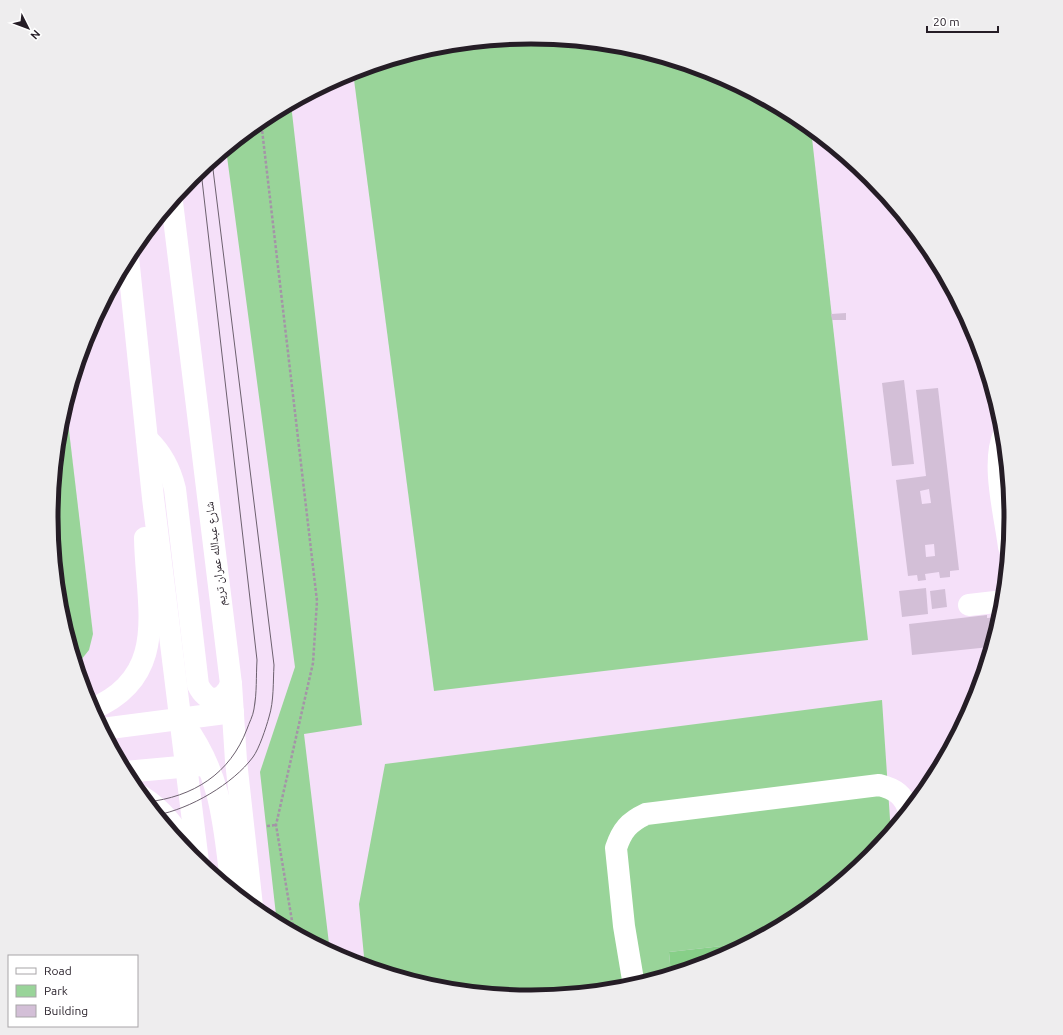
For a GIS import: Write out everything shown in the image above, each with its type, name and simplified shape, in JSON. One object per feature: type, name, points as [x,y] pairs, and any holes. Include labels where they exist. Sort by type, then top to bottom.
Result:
[{"type":"street","name":"شارع عبدالله عمران تريم","points":[[173,209],[231,684],[236,761],[251,899]]},
{"type":"street","points":[[129,268],[153,498],[197,852]]},
{"type":"street","points":[[147,439],[158,449],[166,461],[175,489],[198,685],[202,694],[210,698],[220,698],[227,693],[231,684]]},
{"type":"street","points":[[999,446],[997,461],[1005,518]]},
{"type":"street","points":[[98,707],[107,703],[127,686],[142,665],[149,641],[150,617],[145,535],[153,498]]},
{"type":"street","points":[[969,605],[997,602]]},
{"type":"street","points":[[108,728],[233,712]]},
{"type":"street","points":[[180,720],[196,741],[208,764],[220,802],[231,883]]},
{"type":"street","points":[[132,772],[236,761]]},
{"type":"street","points":[[633,980],[624,926],[616,848],[620,836],[626,826],[635,819],[646,814],[879,785],[890,788],[899,793],[906,801],[907,806]]},
{"type":"street","points":[[160,811],[183,838]]},
{"type":"path","points":[[262,128],[317,601],[313,663],[276,825],[293,927]]},
{"type":"green space","points":[[501,45],[562,45],[624,53],[684,69],[713,80],[768,107],[812,136],[868,640],[434,691],[354,79],[409,60],[470,48]]},
{"type":"green space","points":[[292,109],[362,725],[304,734],[329,945],[295,928],[276,916],[260,772],[295,667],[227,155],[268,124]]},
{"type":"green space","points":[[68,421],[93,634],[89,650],[80,661],[67,610],[59,548],[59,487]]},
{"type":"green space","points":[[882,700],[890,826],[844,873],[795,911],[768,928],[736,945],[669,952],[671,970],[624,982],[562,990],[501,990],[470,987],[409,975],[364,960],[359,904],[385,764]]},
{"type":"green space","points":[[736,945],[713,955],[671,970],[669,952]]},
{"type":"building","points":[[846,313],[846,320],[832,320],[831,314]]},
{"type":"building","points":[[904,380],[914,464],[892,466],[882,383]]},
{"type":"building","points":[[938,388],[959,570],[950,571],[950,577],[940,578],[939,572],[925,574],[926,580],[918,581],[917,575],[908,576],[896,480],[926,476],[916,390]],"holes":[[[929,489],[931,503],[922,504],[920,491]],[[934,544],[935,556],[926,557],[925,545]]]},
{"type":"building","points":[[926,588],[928,614],[902,617],[899,591]]},
{"type":"building","points":[[945,589],[947,607],[932,609],[930,591]]},
{"type":"building","points":[[987,615],[987,618],[994,617],[987,647],[912,655],[909,624]]},
{"type":"tram line","points":[[162,814],[183,807],[210,794],[223,786],[244,767],[253,757],[260,744],[271,711],[273,698],[274,665],[213,168]]},
{"type":"tram line","points":[[152,801],[180,795],[194,789],[220,771],[231,759],[240,745],[253,714],[256,697],[257,660],[202,178]]}]
